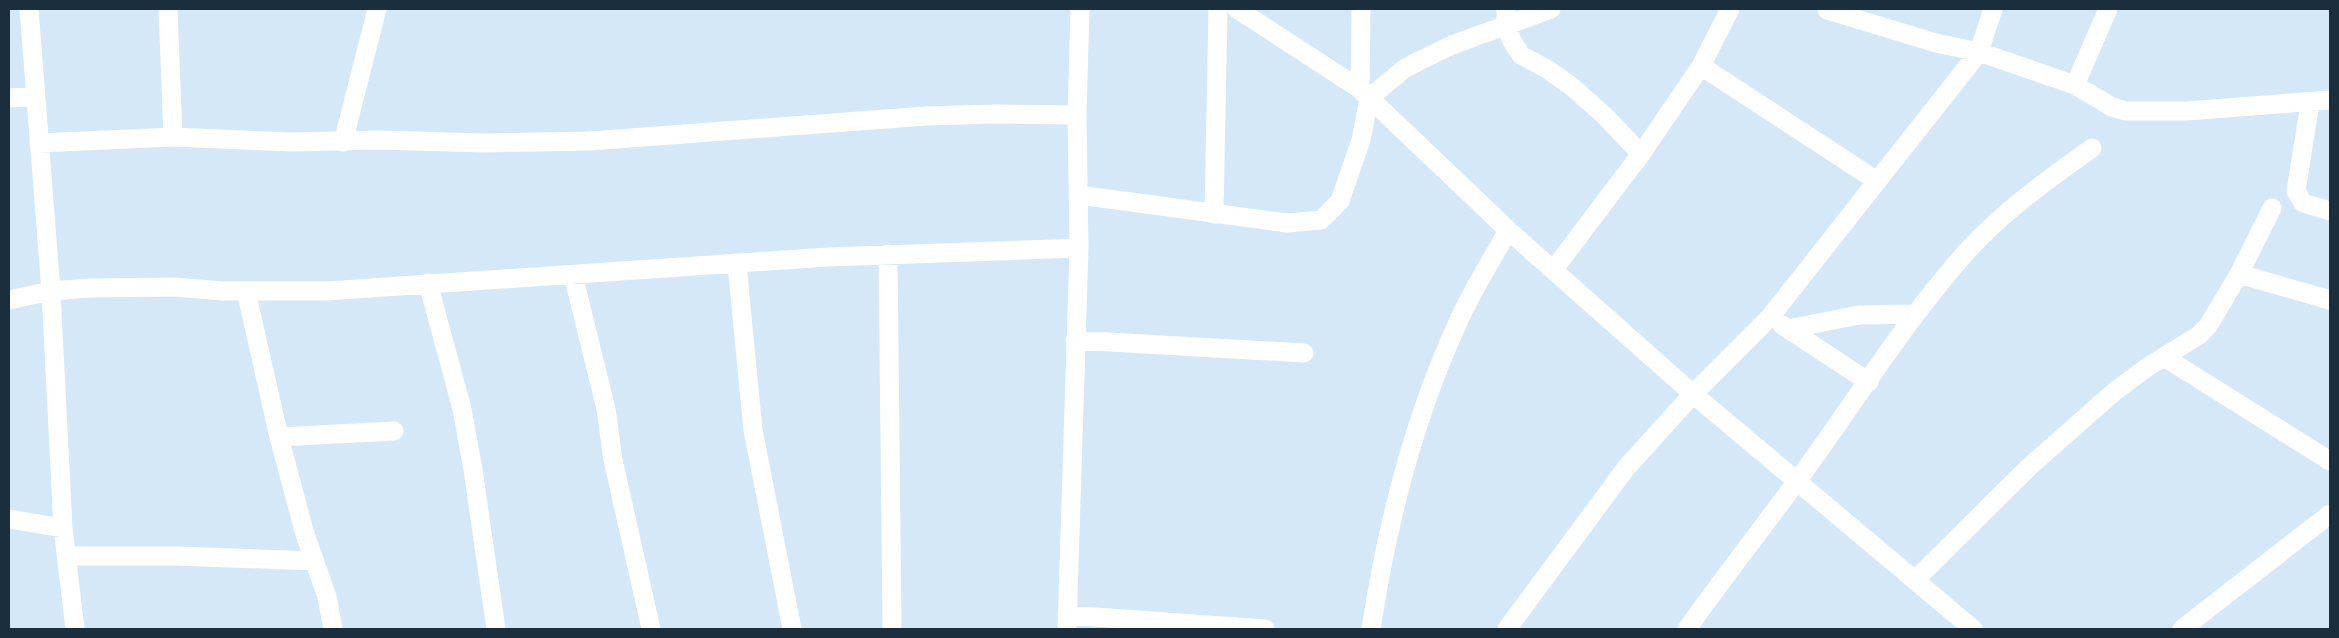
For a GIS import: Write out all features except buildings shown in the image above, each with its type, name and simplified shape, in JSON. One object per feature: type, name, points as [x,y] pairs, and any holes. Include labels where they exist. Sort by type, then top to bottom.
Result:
[{"type":"street","points":[[29,9],[51,292],[63,528],[75,629]]},
{"type":"street","points":[[168,9],[173,137]]},
{"type":"street","points":[[343,142],[377,9]]},
{"type":"street","points":[[1080,9],[1077,115],[1079,248],[1067,622],[1266,629]]},
{"type":"street","points":[[1214,214],[1218,9]]},
{"type":"street","points":[[1237,9],[1364,93],[1454,176],[1508,230],[1693,394],[1972,629]]},
{"type":"street","points":[[1079,194],[1287,223],[1322,220],[1340,201],[1361,140],[1364,93],[1361,9]]},
{"type":"street","points":[[1364,93],[1404,69],[1506,17],[1551,9]]},
{"type":"street","points":[[1554,269],[1641,154],[1701,66],[1730,9]]},
{"type":"street","points":[[1507,629],[1626,468],[1693,394],[1770,317],[1979,52],[1993,9]]},
{"type":"street","points":[[2075,85],[2108,9]]},
{"type":"street","points":[[1827,10],[1873,15],[1936,43],[1979,52],[2075,85],[2112,107],[2126,111],[2187,111],[2330,100]]},
{"type":"street","points":[[1506,17],[1512,41],[1521,55],[1547,69],[1571,86],[1605,116],[1641,154]]},
{"type":"street","points":[[1701,66],[1877,181]]},
{"type":"street","points":[[9,98],[35,96]]},
{"type":"street","points":[[2310,102],[2296,191],[2303,204],[2330,211]]},
{"type":"street","points":[[38,143],[173,137],[290,142],[590,141],[926,116],[995,114],[1077,115]]},
{"type":"street","points":[[1687,629],[1730,568],[1797,481],[1869,382],[1916,314],[1969,248],[2000,219],[2092,148]]},
{"type":"street","points":[[1915,580],[2029,467],[2114,392],[2146,368],[2186,345],[2208,326],[2239,274],[2272,208]]},
{"type":"street","points":[[1371,629],[1379,575],[1411,446],[1459,319],[1508,230]]},
{"type":"street","points":[[9,300],[51,292],[90,288],[174,287],[246,291],[327,291],[888,254],[1079,248]]},
{"type":"street","points":[[888,254],[892,629]]},
{"type":"street","points":[[737,265],[753,430],[792,629]]},
{"type":"street","points":[[2239,274],[2330,300]]},
{"type":"street","points":[[573,275],[606,410],[613,460],[651,629]]},
{"type":"street","points":[[428,283],[462,408],[496,629]]},
{"type":"street","points":[[246,291],[279,437],[304,530],[327,597],[333,629]]},
{"type":"street","points":[[1788,329],[1859,314],[1916,314]]},
{"type":"street","points":[[1770,317],[1869,382]]},
{"type":"street","points":[[1075,340],[1304,353]]},
{"type":"street","points":[[2164,357],[2330,461]]},
{"type":"street","points":[[279,437],[394,431]]},
{"type":"street","points":[[2182,629],[2330,514]]},
{"type":"street","points":[[9,519],[63,528]]},
{"type":"street","points":[[66,556],[176,556],[315,561]]}]
